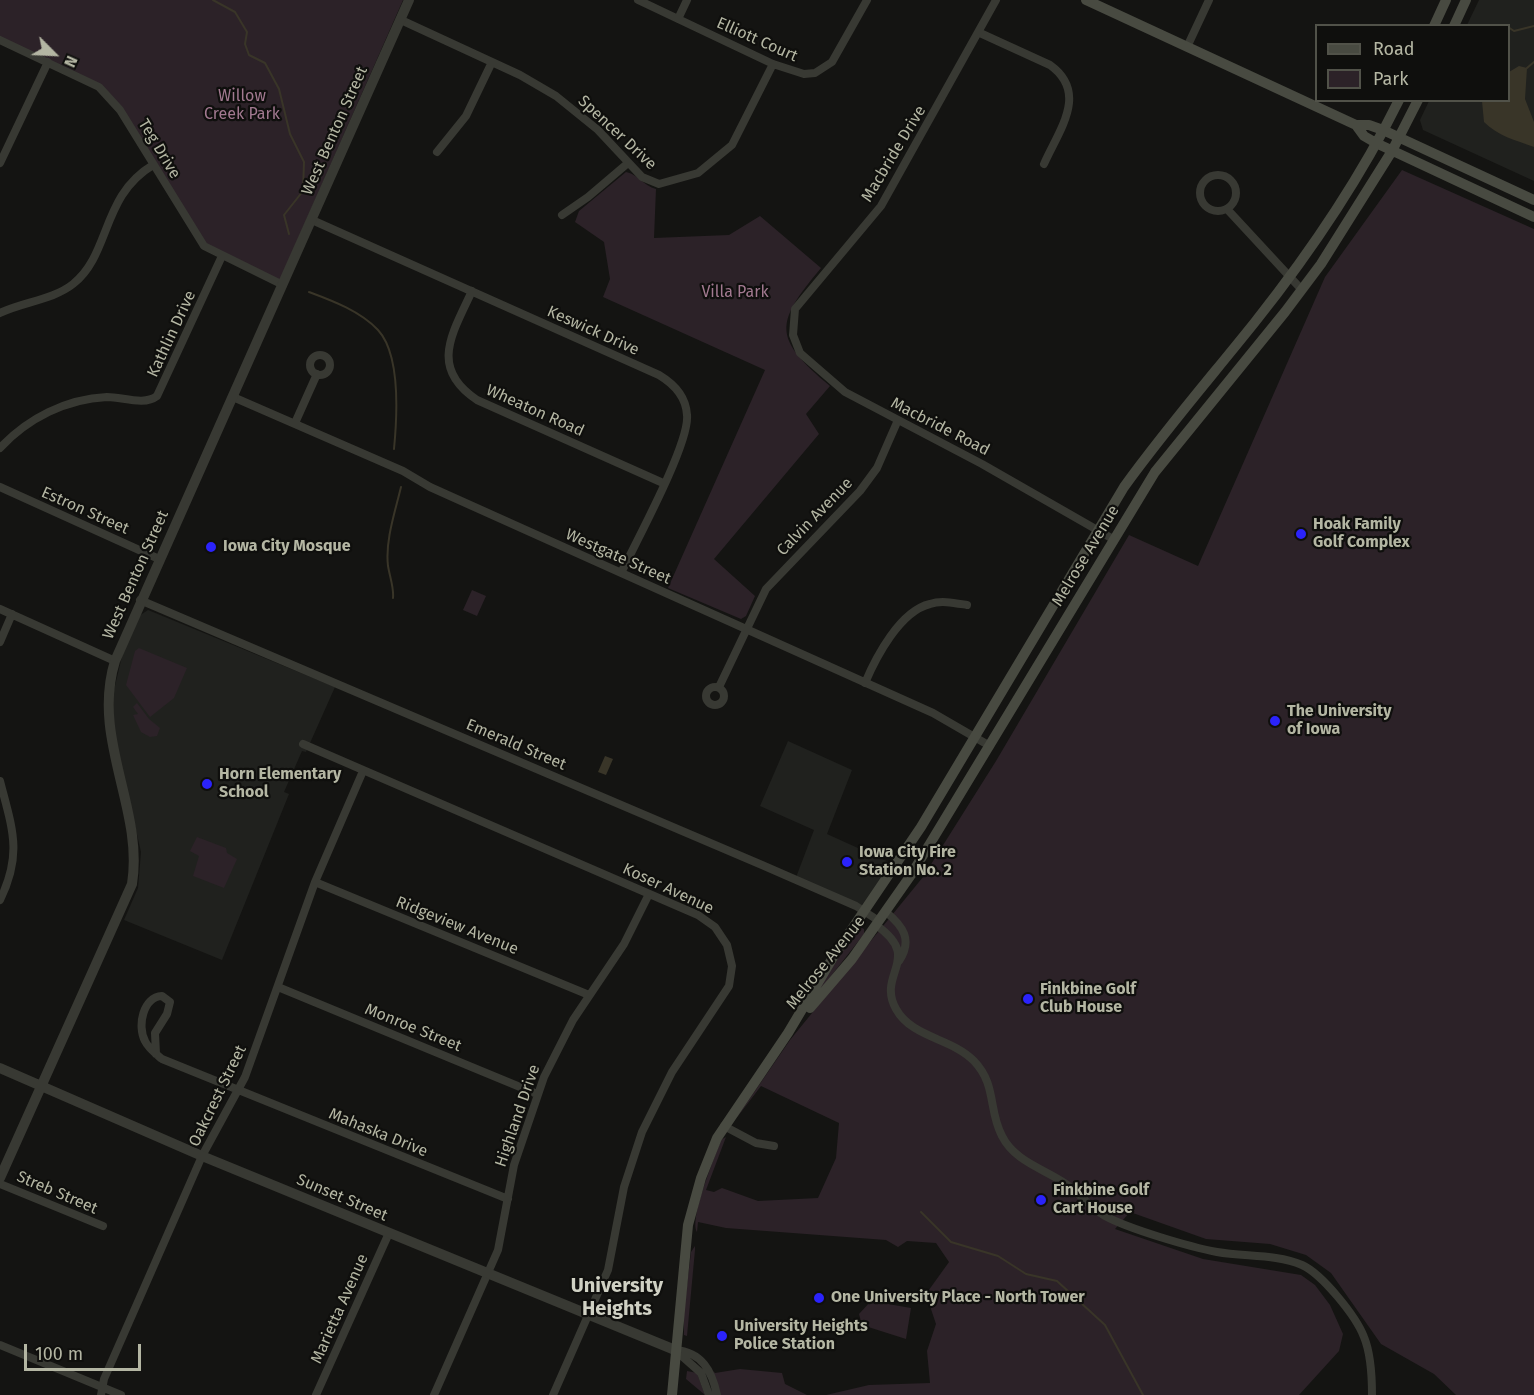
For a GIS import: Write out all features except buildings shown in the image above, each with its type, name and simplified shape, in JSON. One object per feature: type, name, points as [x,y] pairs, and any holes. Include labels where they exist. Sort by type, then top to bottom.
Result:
[{"type":"main road","points":[[1086,0],[1356,125],[1369,125],[1383,130],[1534,200]]},
{"type":"main road","points":[[1435,24],[1446,0]]},
{"type":"main road","points":[[1455,24],[1466,0]]},
{"type":"main road","name":"Melrose Avenue","points":[[672,1395],[690,1217],[701,1178],[724,1126],[788,1033],[835,954],[921,827],[1098,530],[1151,449],[1289,278],[1334,213],[1376,143],[1397,102]]},
{"type":"main road","name":"Melrose Avenue","points":[[788,1033],[843,970],[880,920],[990,746],[1155,472],[1302,290],[1392,151],[1417,102]]},
{"type":"main road","points":[[1356,125],[1364,136],[1376,143],[1534,216]]},
{"type":"street","name":"West Benton Street","points":[[0,1178],[132,884],[133,846],[107,711],[110,676],[115,661],[140,600],[284,285],[409,0]]},
{"type":"street","name":"Elliott Court","points":[[638,0],[798,74],[815,73],[825,68],[837,54],[867,0]]},
{"type":"street","points":[[678,19],[687,0]]},
{"type":"street","name":"Macbride Drive","points":[[795,309],[880,206],[980,33],[996,0]]},
{"type":"street","points":[[1187,47],[1209,0]]},
{"type":"street","name":"Spencer Drive","points":[[401,20],[536,84],[570,106],[598,130],[642,177],[659,184],[686,178],[711,165],[740,134],[773,64]]},
{"type":"street","points":[[980,33],[1050,65],[1067,83],[1070,107],[1044,164]]},
{"type":"street","name":"Teg Drive","points":[[0,40],[90,82],[106,92],[120,110],[200,241],[209,250],[284,285]]},
{"type":"street","points":[[0,163],[48,62]]},
{"type":"street","points":[[437,152],[466,116],[492,62]]},
{"type":"street","points":[[562,214],[588,197],[628,163]]},
{"type":"street","points":[[0,313],[56,294],[73,284],[88,266],[121,195],[136,176],[153,165]]},
{"type":"street","points":[[1221,174],[1235,185],[1236,198],[1227,209],[1217,211],[1204,205],[1200,189],[1208,177],[1221,174]]},
{"type":"street","points":[[1227,209],[1302,290]]},
{"type":"street","name":"Keswick Drive","points":[[312,220],[659,375],[674,385],[686,406],[687,426],[684,438],[621,573]]},
{"type":"street","name":"Kathlin Drive","points":[[0,448],[28,423],[66,405],[91,399],[124,398],[146,401],[157,396],[222,256]]},
{"type":"street","name":"Wheaton Road","points":[[472,291],[454,329],[447,353],[451,374],[464,392],[477,400],[663,483]]},
{"type":"street","name":"Macbride Road","points":[[795,309],[793,335],[800,353],[845,392],[1113,539]]},
{"type":"street","points":[[295,423],[317,374]]},
{"type":"street","name":"Westgate Street","points":[[233,397],[295,423],[933,713],[990,746]]},
{"type":"street","name":"Calvin Avenue","points":[[719,687],[760,600],[775,578],[866,483],[877,468],[898,420]]},
{"type":"street","name":"Estron Street","points":[[0,487],[159,559]]},
{"type":"street","name":"Emerald Street","points":[[140,600],[864,911],[880,920]]},
{"type":"street","points":[[865,682],[885,644],[918,610],[928,604],[939,602],[967,605]]},
{"type":"street","points":[[0,609],[115,661]]},
{"type":"street","points":[[0,642],[12,614]]},
{"type":"street","name":"Koser Avenue","points":[[303,744],[698,915],[715,927],[730,954],[731,977],[724,996],[663,1087],[642,1132],[624,1186],[608,1270],[554,1395]]},
{"type":"street","name":"Oakcrest Street","points":[[101,1391],[202,1156],[239,1091],[315,882],[363,771]]},
{"type":"street","points":[[0,780],[12,828],[15,855],[11,877],[0,900]]},
{"type":"street","name":"Ridgeview Avenue","points":[[315,882],[589,995]]},
{"type":"street","name":"Highland Drive","points":[[434,1395],[502,1238],[507,1199],[519,1149],[537,1094],[562,1040],[624,944],[649,894]]},
{"type":"street","points":[[880,920],[895,941],[898,962]]},
{"type":"street","points":[[880,920],[901,925],[907,945],[898,962],[891,988],[897,1011],[908,1024],[965,1053],[980,1068],[991,1088],[1001,1136],[1016,1155],[1062,1181],[1094,1208],[1116,1221],[1218,1252],[1283,1260],[1305,1266],[1324,1281],[1364,1336],[1372,1395]]},
{"type":"street","name":"Monroe Street","points":[[278,987],[537,1094]]},
{"type":"street","points":[[162,996],[170,1002],[170,1008],[157,1026],[156,1054],[145,1041],[142,1021],[154,997],[162,996]]},
{"type":"street","name":"Mahaska Drive","points":[[156,1054],[239,1091],[507,1199]]},
{"type":"street","name":"Sunset Street","points":[[0,1068],[202,1156],[388,1233],[675,1350],[690,1352],[702,1361],[711,1374],[717,1395]]},
{"type":"street","points":[[724,1126],[763,1146],[774,1146]]},
{"type":"street","name":"Streb Street","points":[[0,1184],[103,1226]]},
{"type":"street","name":"Marietta Avenue","points":[[316,1395],[388,1233]]},
{"type":"street","points":[[0,1345],[101,1391],[121,1395]]},
{"type":"street","name":"Sunset Street","points":[[675,1350],[701,1372],[709,1395]]},
{"type":"shaded area","points":[[1479,0],[1534,0],[1534,181],[1423,130],[1420,120],[1429,102],[1510,102],[1510,24],[1467,24]]},
{"type":"shaded area","points":[[1519,66],[1527,68],[1525,99],[1534,122],[1534,147],[1501,134],[1484,122],[1482,102],[1510,102],[1510,71]]},
{"type":"shaded area","name":"Horn Elementary School","points":[[148,610],[335,687],[306,752],[302,751],[284,792],[289,794],[222,960],[124,920],[138,888],[141,852],[113,722],[114,690],[123,652],[139,616]]},
{"type":"shaded area","points":[[788,741],[852,770],[827,834],[891,863],[860,908],[795,880],[814,830],[760,806]]},
{"type":"shaded area","points":[[605,756],[613,759],[606,775],[598,772]]},
{"type":"green space","name":"Willow Creek Park","points":[[0,0],[403,0],[279,282],[209,250],[106,92],[0,40]]},
{"type":"green space","name":"The University of Iowa","points":[[1402,170],[1534,229],[1534,1395],[1456,1395],[1434,1374],[1381,1344],[1331,1273],[1306,1255],[1270,1244],[1206,1239],[1130,1212],[1115,1229],[1203,1259],[1301,1275],[1315,1285],[1330,1305],[1343,1334],[1339,1351],[1299,1395],[826,1395],[869,1385],[930,1383],[927,1351],[936,1324],[926,1294],[949,1262],[936,1243],[907,1241],[898,1247],[886,1240],[726,1228],[698,1222],[697,1232],[695,1225],[699,1201],[721,1140],[726,1137],[706,1190],[714,1192],[722,1188],[758,1201],[818,1198],[836,1158],[839,1123],[761,1086],[735,1120],[790,1040],[923,877],[996,761],[1129,535],[1198,566],[1325,277]]},
{"type":"green space","name":"Villa Park","points":[[626,172],[656,189],[654,238],[729,235],[760,216],[821,268],[795,303],[788,317],[786,330],[798,355],[830,386],[806,414],[819,434],[714,559],[755,596],[746,616],[741,619],[668,588],[765,370],[603,297],[610,279],[604,242],[575,222],[579,211]]},
{"type":"green space","points":[[472,590],[486,596],[477,616],[463,610]]},
{"type":"green space","points":[[139,648],[187,668],[174,698],[150,717],[126,685],[135,651]]},
{"type":"green space","points":[[137,703],[149,719],[160,728],[157,736],[150,737],[141,732],[133,715],[138,714],[133,707]]},
{"type":"green space","points":[[197,837],[226,848],[227,853],[237,859],[224,888],[193,876],[199,856],[190,851]]},
{"type":"green space","points":[[859,927],[864,929],[864,934],[820,990],[818,989]]},
{"type":"green space","points":[[695,1246],[687,1336],[684,1335],[684,1310],[691,1252]]},
{"type":"green space","points":[[871,1301],[911,1308],[906,1339],[862,1325],[859,1314]]},
{"type":"green space","points":[[740,1369],[782,1373],[785,1384],[807,1395],[719,1395],[713,1371],[715,1373]]},
{"type":"green space","points":[[687,1371],[697,1373],[705,1395],[686,1379]]},
{"type":"waterway","points":[[213,0],[235,12],[247,32],[245,44],[249,55],[265,63],[279,89],[290,134],[304,162],[303,191],[284,215],[289,234]]},
{"type":"waterway","points":[[1510,28],[1514,31],[1534,26]]},
{"type":"waterway","points":[[1527,68],[1534,62]]},
{"type":"waterway","points":[[309,292],[363,317],[378,330],[385,341],[391,355],[396,387],[394,449]]},
{"type":"waterway","points":[[393,598],[387,556],[391,526],[401,487]]},
{"type":"waterway","points":[[921,1212],[951,1242],[998,1256],[1026,1274],[1057,1281],[1105,1325],[1143,1395]]},
{"type":"place","name":"Hoak Family Golf Complex","points":[[1301,534]]},
{"type":"place","name":"Iowa City Mosque","points":[[211,547]]},
{"type":"place","name":"The University of Iowa","points":[[1275,721]]},
{"type":"place","name":"Horn Elementary School","points":[[207,784]]},
{"type":"place","name":"Iowa City Fire Station No. 2","points":[[847,862]]},
{"type":"place","name":"Finkbine Golf Club House","points":[[1028,999]]},
{"type":"place","name":"Finkbine Golf Cart House","points":[[1041,1200]]},
{"type":"place","name":"One University Place - North Tower","points":[[819,1298]]},
{"type":"place","name":"University Heights Police Station","points":[[722,1336]]},
{"type":"district","name":"University Heights","points":[[617,1298]]}]
